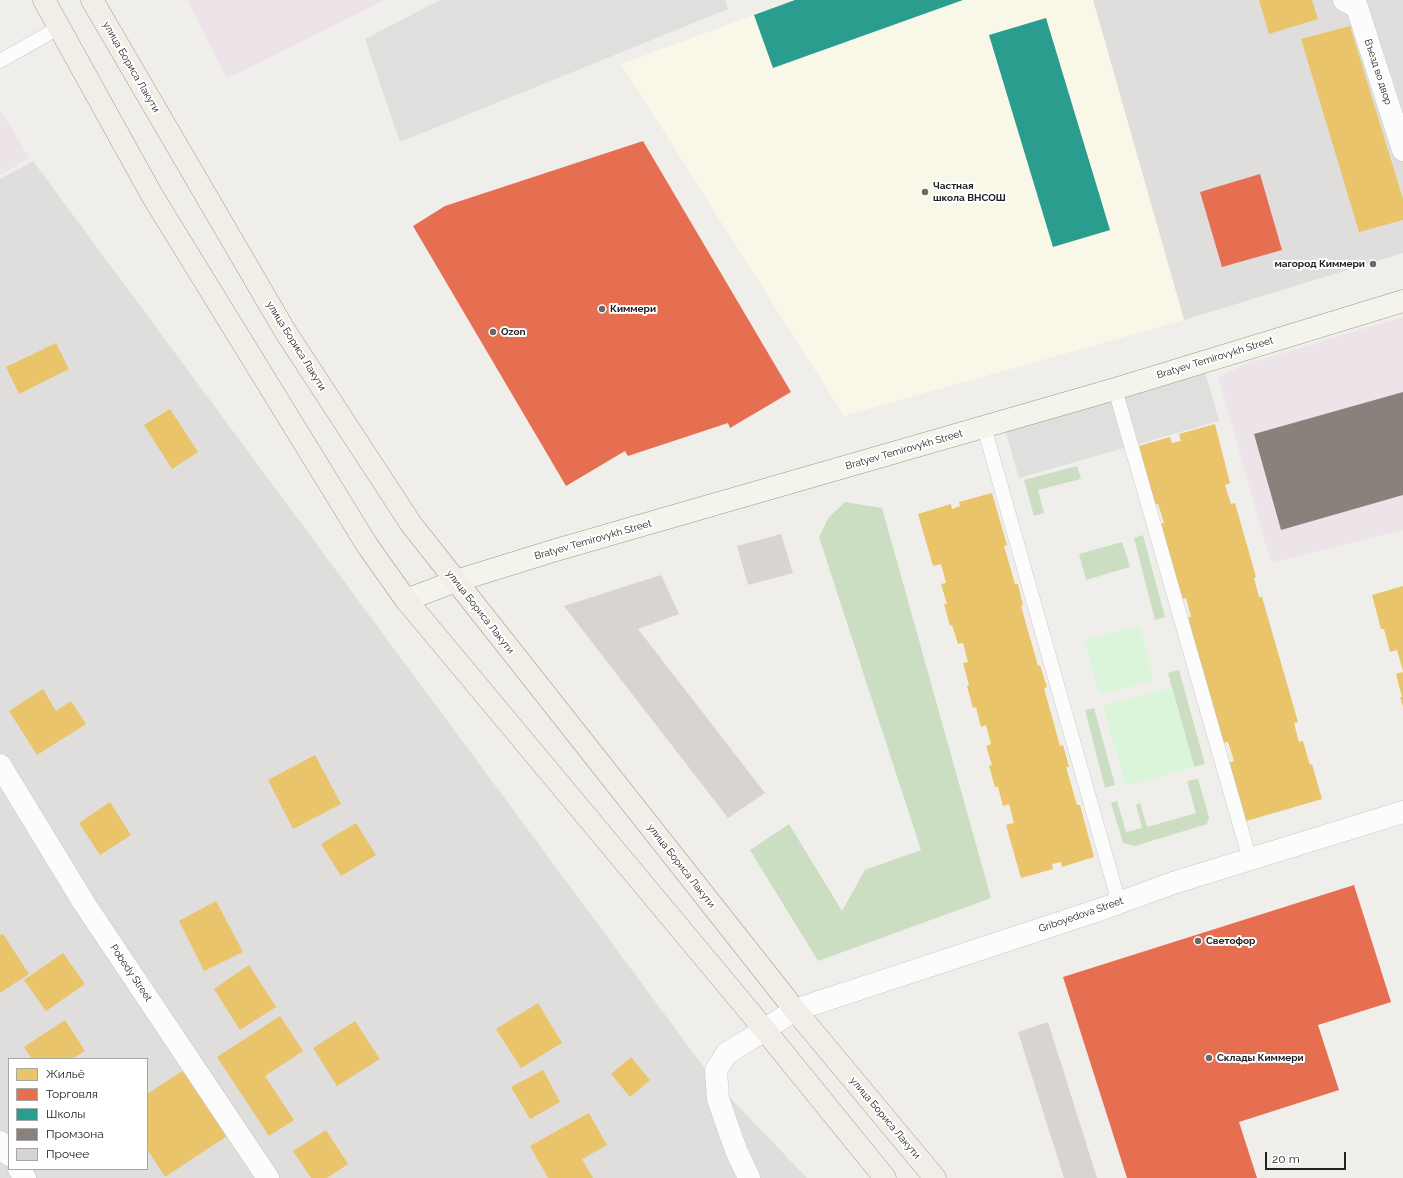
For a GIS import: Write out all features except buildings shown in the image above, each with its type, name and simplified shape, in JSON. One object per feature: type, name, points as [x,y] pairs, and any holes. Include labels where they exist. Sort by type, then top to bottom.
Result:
[{"type":"main road","points":[[44,0],[153,197],[367,544],[406,600],[764,1030],[884,1178]]},
{"type":"main road","name":"улица Бориса Лакути","points":[[92,0],[285,331],[411,524],[794,1010],[935,1178]]},
{"type":"street","name":"Въезд во двор","points":[[1344,0],[1357,7],[1403,150]]},
{"type":"street","name":"Bratyev Temirovykh Street","points":[[406,600],[456,581],[556,550],[1115,389],[1403,301]]},
{"type":"street","name":"Pobedy Street","points":[[0,765],[84,903],[268,1178]]},
{"type":"street","name":"Griboyedova Street","points":[[749,1178],[736,1150],[718,1099],[716,1070],[727,1053],[794,1010],[1119,903],[1173,883],[1403,812]]},
{"type":"street","points":[[0,1142],[8,1154]]},
{"type":"lane","points":[[0,61],[60,27]]},
{"type":"lane","points":[[1115,389],[1250,860]]},
{"type":"lane","points":[[984,427],[1119,903]]},
{"type":"shaded area","points":[[187,0],[385,0],[227,79]]},
{"type":"shaded area","points":[[440,0],[725,0],[728,9],[400,142],[365,39]]},
{"type":"shaded area","name":"Частная школа ВНСОШ","points":[[795,0],[1093,0],[1184,320],[844,416],[621,64]]},
{"type":"shaded area","points":[[1093,0],[1403,0],[1403,253],[1184,320]]},
{"type":"shaded area","points":[[0,110],[30,158],[0,175]]},
{"type":"shaded area","points":[[33,161],[714,1081],[807,1178],[0,1178],[0,179]]},
{"type":"shaded area","points":[[1403,317],[1403,530],[1271,563],[1218,377],[1244,365]]},
{"type":"shaded area","points":[[1204,369],[1219,421],[1019,478],[1004,427]]},
{"type":"green space","points":[[1077,466],[1081,479],[1038,490],[1044,513],[1034,516],[1024,480]]},
{"type":"green space","points":[[845,502],[882,508],[991,898],[818,961],[750,850],[789,824],[842,911],[865,870],[921,850],[819,537],[829,517]]},
{"type":"green space","points":[[1143,535],[1165,617],[1155,620],[1134,538]]},
{"type":"green space","points":[[1122,542],[1130,567],[1086,580],[1079,554]]},
{"type":"green space","points":[[1140,625],[1154,680],[1100,695],[1084,640]]},
{"type":"green space","points":[[1179,670],[1205,764],[1194,767],[1168,673]]},
{"type":"green space","points":[[1172,687],[1194,767],[1126,786],[1103,706]]},
{"type":"green space","points":[[1094,708],[1115,785],[1105,788],[1085,710]]},
{"type":"green space","points":[[1198,779],[1209,817],[1207,824],[1135,846],[1123,843],[1111,803],[1117,801],[1126,832],[1142,828],[1136,805],[1140,803],[1147,827],[1196,813],[1187,781]]},
{"type":"place","name":"Частная школа ВНСОШ","points":[[925,192]]},
{"type":"place","name":"магород Киммери","points":[[1373,264]]},
{"type":"place","name":"Киммери","points":[[602,309]]},
{"type":"place","name":"Ozon","points":[[493,332]]},
{"type":"place","name":"Светофор","points":[[1198,941]]},
{"type":"place","name":"Склады Киммери","points":[[1209,1058]]}]
